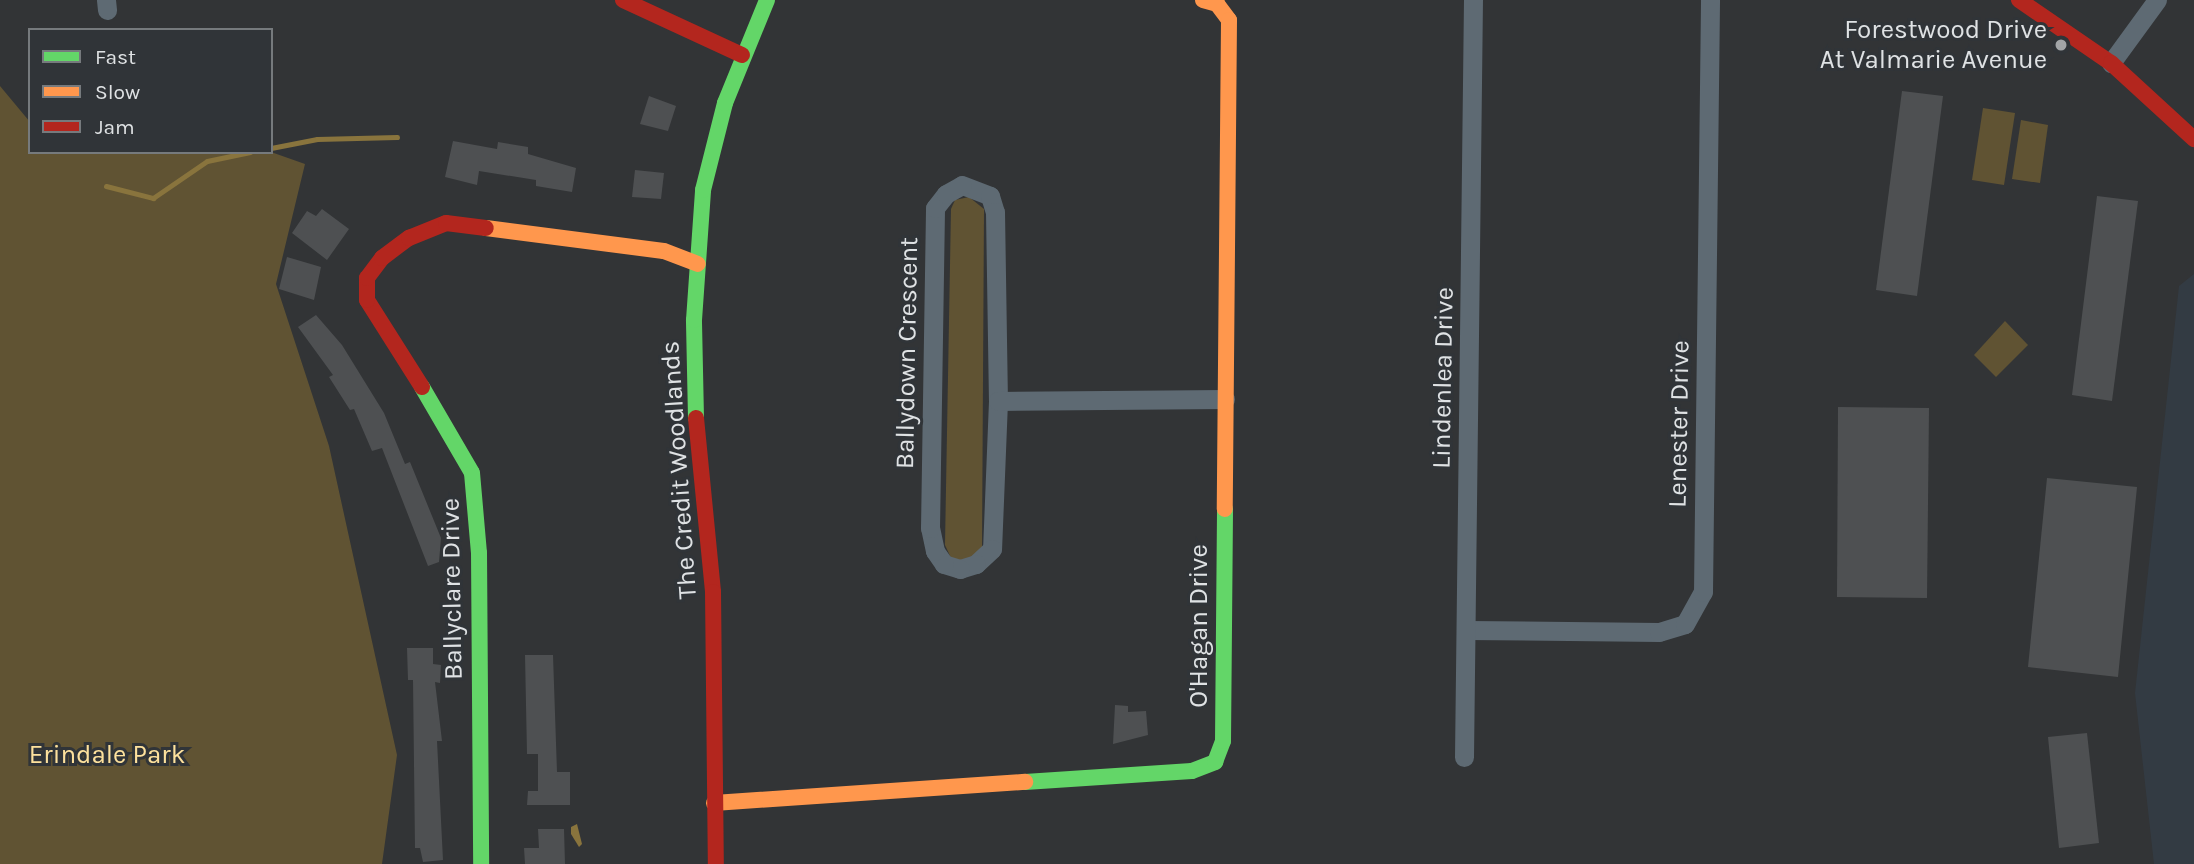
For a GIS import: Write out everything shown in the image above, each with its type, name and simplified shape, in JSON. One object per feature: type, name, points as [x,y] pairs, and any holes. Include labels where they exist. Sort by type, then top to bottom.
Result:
[{"type":"street","points":[[623,0],[742,55]]},
{"type":"street","name":"The Credit Woodlands","points":[[716,864],[713,592],[692,368],[698,264],[703,190],[742,55],[767,0]]},
{"type":"street","name":"O'Hagan Drive","points":[[714,803],[1192,771],[1215,762],[1223,741],[1229,20],[1217,4],[1203,0]]},
{"type":"street","name":"Lindenlea Drive","points":[[1464,757],[1474,0]]},
{"type":"street","name":"Lenester Drive","points":[[1466,631],[1658,632],[1685,624],[1703,592],[1710,0]]},
{"type":"street","points":[[2019,0],[2111,63],[2194,139]]},
{"type":"street","points":[[2111,63],[2157,0]]},
{"type":"street","name":"Ballydown Crescent","points":[[962,185],[990,196],[995,212],[998,401],[992,549],[976,564],[960,569],[944,564],[935,551],[930,528],[935,208],[946,194],[962,185]]},
{"type":"street","name":"Ballyclare Drive","points":[[481,864],[479,553],[472,473],[461,447],[368,300],[367,278],[382,258],[409,238],[446,223],[664,251],[698,264]]},
{"type":"street","points":[[998,401],[1225,399]]},
{"type":"shaded area","points":[[2194,274],[2194,864],[2154,864],[2135,693],[2179,286]]},
{"type":"shaded area","points":[[577,824],[582,844],[579,847],[571,834],[571,827]]},
{"type":"green space","name":"Erindale Park","points":[[0,86],[28,120],[28,154],[273,153],[305,164],[276,284],[329,446],[397,755],[382,864],[0,864]]},
{"type":"green space","points":[[1983,108],[2015,113],[2004,185],[1972,180]]},
{"type":"green space","points":[[2021,120],[2048,125],[2040,183],[2012,179]]},
{"type":"green space","points":[[969,197],[984,209],[982,547],[974,557],[963,562],[951,558],[945,545],[951,209],[955,200]]},
{"type":"green space","points":[[2005,321],[2028,345],[1996,377],[1974,355]]},
{"type":"building","points":[[1902,91],[1943,96],[1917,296],[1876,290]]},
{"type":"building","points":[[649,96],[676,106],[668,131],[640,124]]},
{"type":"building","points":[[453,141],[497,149],[498,142],[528,147],[528,154],[576,168],[572,192],[536,186],[536,180],[479,171],[477,185],[445,177]]},
{"type":"building","points":[[635,170],[664,173],[661,199],[632,197]]},
{"type":"building","points":[[2097,196],[2138,201],[2112,401],[2072,395]]},
{"type":"building","points":[[322,209],[349,229],[327,260],[292,233],[307,211],[316,216]]},
{"type":"building","points":[[287,257],[321,267],[314,300],[279,289]]},
{"type":"building","points":[[316,315],[342,345],[384,413],[405,464],[410,462],[441,538],[439,562],[428,566],[382,448],[372,451],[354,409],[350,410],[329,377],[333,375],[298,327]]},
{"type":"building","points":[[1838,407],[1929,408],[1927,598],[1837,597]]},
{"type":"building","points":[[2047,478],[2137,487],[2118,677],[2028,667]]},
{"type":"building","points":[[407,648],[433,648],[433,664],[441,665],[440,683],[435,682],[442,741],[437,741],[443,860],[423,862],[420,848],[415,848],[413,680],[408,680]]},
{"type":"building","points":[[525,655],[553,655],[557,772],[570,772],[570,805],[527,805],[528,791],[538,791],[538,754],[527,754]]},
{"type":"building","points":[[1115,705],[1128,706],[1128,712],[1146,711],[1148,735],[1113,744]]},
{"type":"building","points":[[2087,733],[2099,843],[2059,848],[2048,737]]},
{"type":"building","points":[[538,829],[564,829],[565,864],[525,864],[524,848],[539,848]]},
{"type":"waterway","points":[[273,148],[317,139],[397,137]]},
{"type":"waterway","points":[[106,186],[153,198],[207,161],[240,154]]},
{"type":"traffic: fast","points":[[696,418],[694,320],[703,190],[725,103],[767,0]]},
{"type":"traffic: fast","points":[[422,387],[472,473],[479,553],[481,864]]},
{"type":"traffic: fast","points":[[1025,782],[1192,771],[1215,762],[1223,741],[1225,509]]},
{"type":"traffic: slow","points":[[1203,0],[1217,4],[1229,20],[1225,509]]},
{"type":"traffic: slow","points":[[486,228],[664,251],[698,264]]},
{"type":"traffic: slow","points":[[714,803],[1025,782]]},
{"type":"traffic: jam","points":[[623,0],[742,55]]},
{"type":"traffic: jam","points":[[2019,0],[2111,63],[2194,139]]},
{"type":"traffic: jam","points":[[422,387],[367,300],[367,278],[382,258],[409,238],[446,223],[486,228]]},
{"type":"traffic: jam","points":[[696,418],[713,592],[716,864]]},
{"type":"place","name":"Forestwood Drive At Valmarie Avenue","points":[[2061,45]]}]
